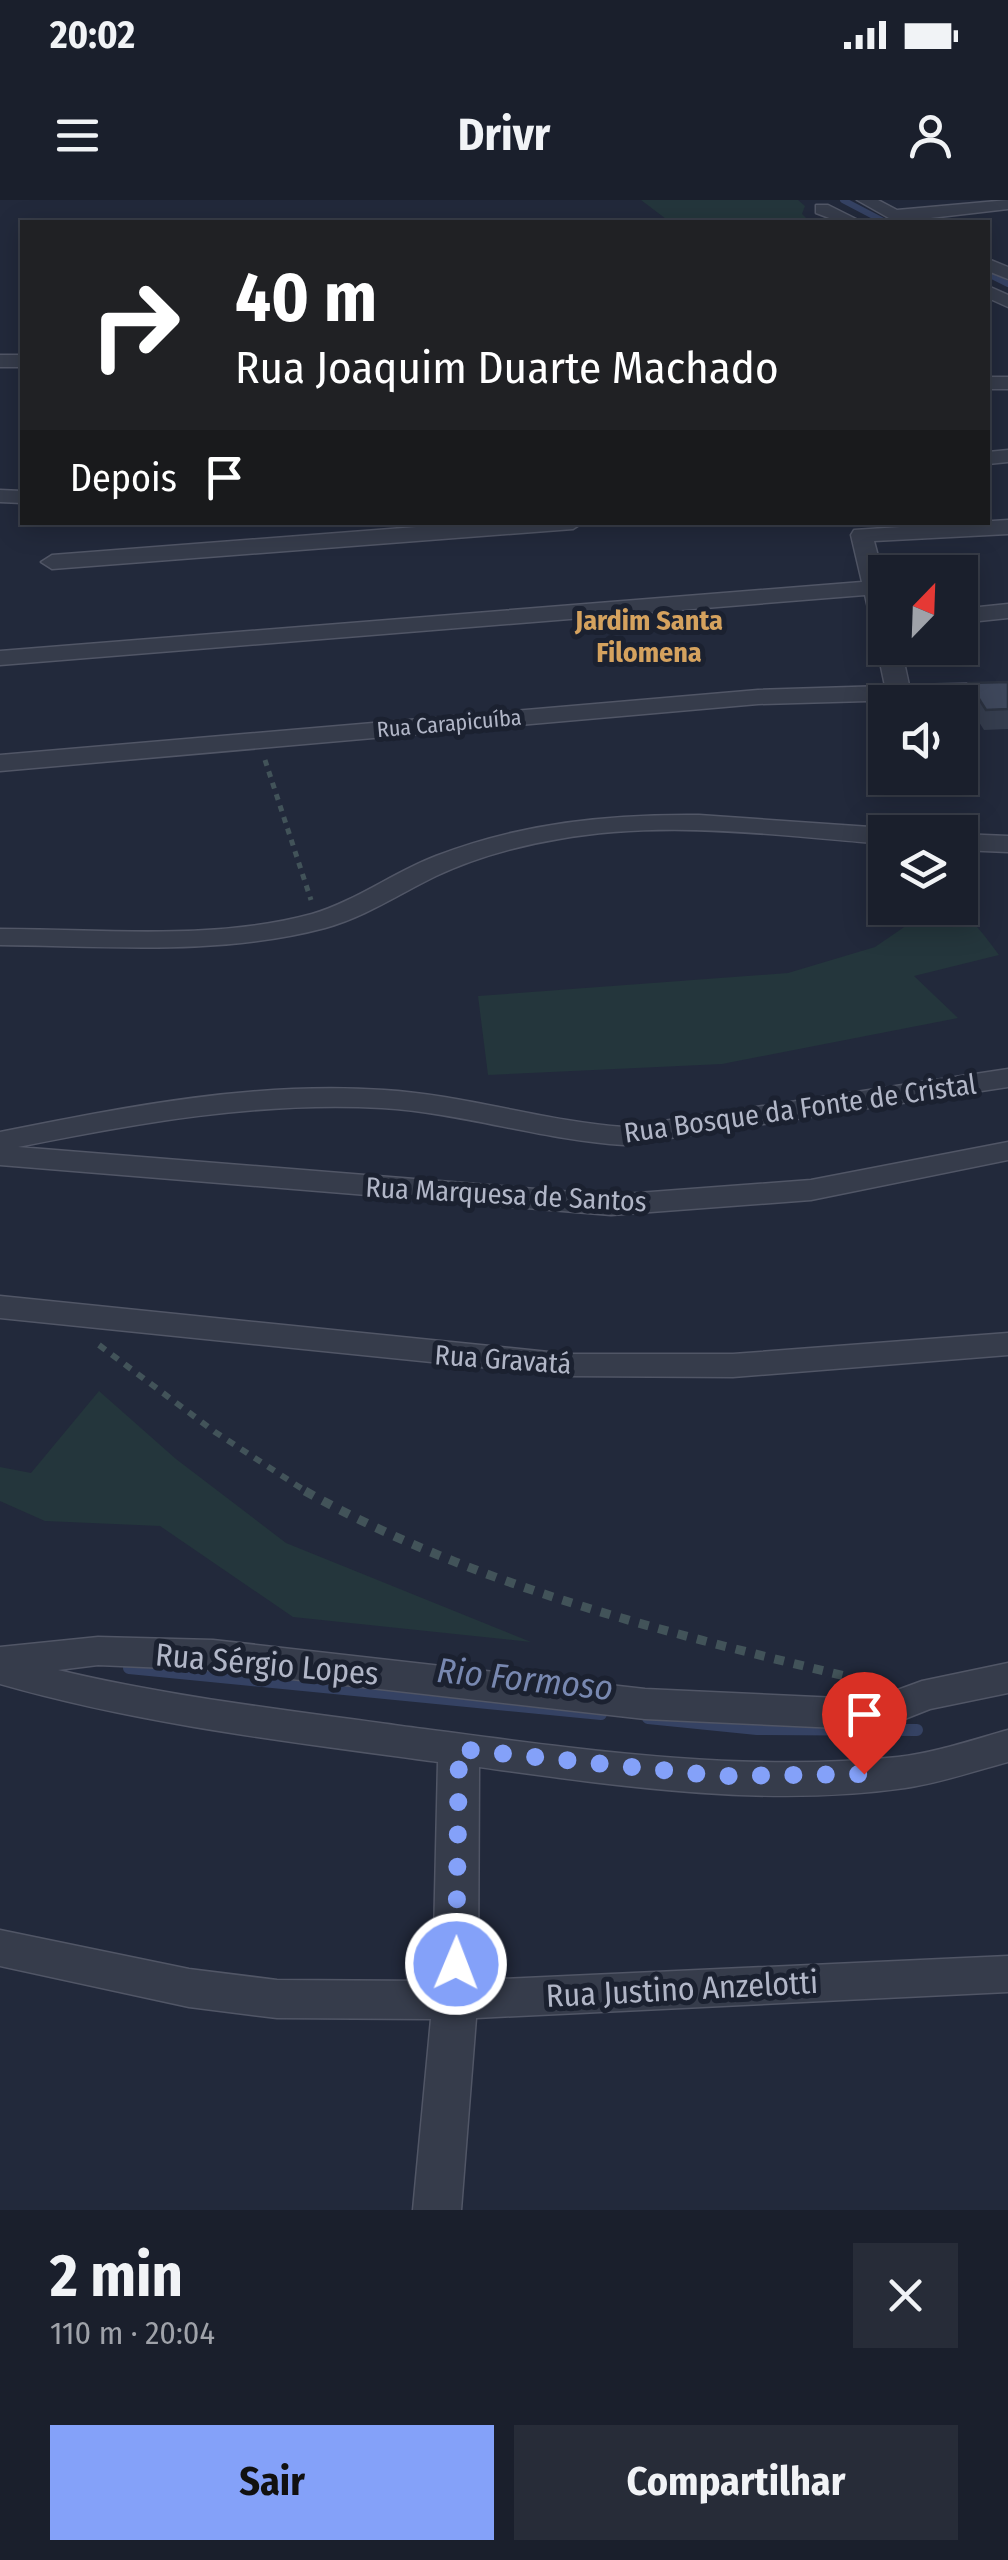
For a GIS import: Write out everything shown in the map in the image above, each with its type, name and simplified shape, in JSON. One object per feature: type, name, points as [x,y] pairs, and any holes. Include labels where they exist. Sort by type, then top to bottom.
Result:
[{"type":"street","points":[[865,200],[901,219],[1008,204]]},
{"type":"street","points":[[822,208],[849,220]]},
{"type":"street","points":[[52,562],[534,525]]},
{"type":"street","points":[[868,564],[862,535],[1008,527]]},
{"type":"street","points":[[0,658],[868,588]]},
{"type":"street","points":[[978,614],[1008,611]]},
{"type":"street","name":"Rua Carapicuíba","points":[[978,691],[1008,690]]},
{"type":"street","name":"Rua Carapicuíba","points":[[0,763],[758,697],[868,695]]},
{"type":"street","points":[[0,937],[194,935],[262,931],[318,922],[443,863],[514,840],[573,828],[683,822],[868,835]]},
{"type":"street","points":[[978,843],[1008,844]]},
{"type":"street","name":"Rua Bosque da Fonte de Cristal","points":[[0,1141],[182,1106],[284,1096],[388,1099],[586,1135],[624,1136],[1008,1078]]},
{"type":"street","name":"Rua Marquesa de Santos","points":[[0,1156],[611,1205],[811,1190],[1008,1151]]},
{"type":"street","name":"Rua Gravatá","points":[[0,1307],[375,1350],[571,1365],[753,1366],[1008,1344]]},
{"type":"street","name":"Rua Sérgio Lopes","points":[[0,1665],[98,1651],[212,1656],[645,1704],[838,1713],[897,1707],[922,1696],[1008,1678]]},
{"type":"street","points":[[0,1665],[51,1685],[217,1716],[459,1749],[720,1776],[902,1772],[1008,1746]]},
{"type":"street","points":[[437,2210],[455,2000],[459,1749]]},
{"type":"street","name":"Rua Justino Anzelotti","points":[[0,1948],[189,1988],[260,1997],[455,2000],[1008,1974]]},
{"type":"path","points":[[258,740],[318,922]]},
{"type":"path","points":[[54,1311],[252,1460],[338,1509],[443,1558],[622,1621],[866,1682]]},
{"type":"shaded area","points":[[641,200],[798,200],[805,206],[802,214],[808,220],[667,220]]},
{"type":"shaded area","points":[[907,925],[974,925],[999,955],[914,976],[958,1018],[722,1064],[488,1075],[478,996],[788,973],[875,947]]},
{"type":"shaded area","points":[[99,1391],[176,1459],[286,1543],[531,1642],[293,1617],[160,1526],[45,1521],[0,1501],[0,1467],[31,1473]]},
{"type":"building","points":[[1008,682],[1008,709],[986,710],[978,697],[978,685],[969,683]]},
{"type":"waterway","points":[[843,200],[881,220]]},
{"type":"waterway","points":[[990,275],[1008,284]]},
{"type":"waterway","name":"Rio Formoso","points":[[129,1668],[601,1714]]},
{"type":"waterway","name":"Rio Formoso","points":[[648,1718],[757,1729],[917,1730]]},
{"type":"district","name":"Jardim Santa Filomena","points":[[649,636]]},
{"type":"route","points":[[456,1964],[459,1749],[720,1776],[864,1774]]}]
